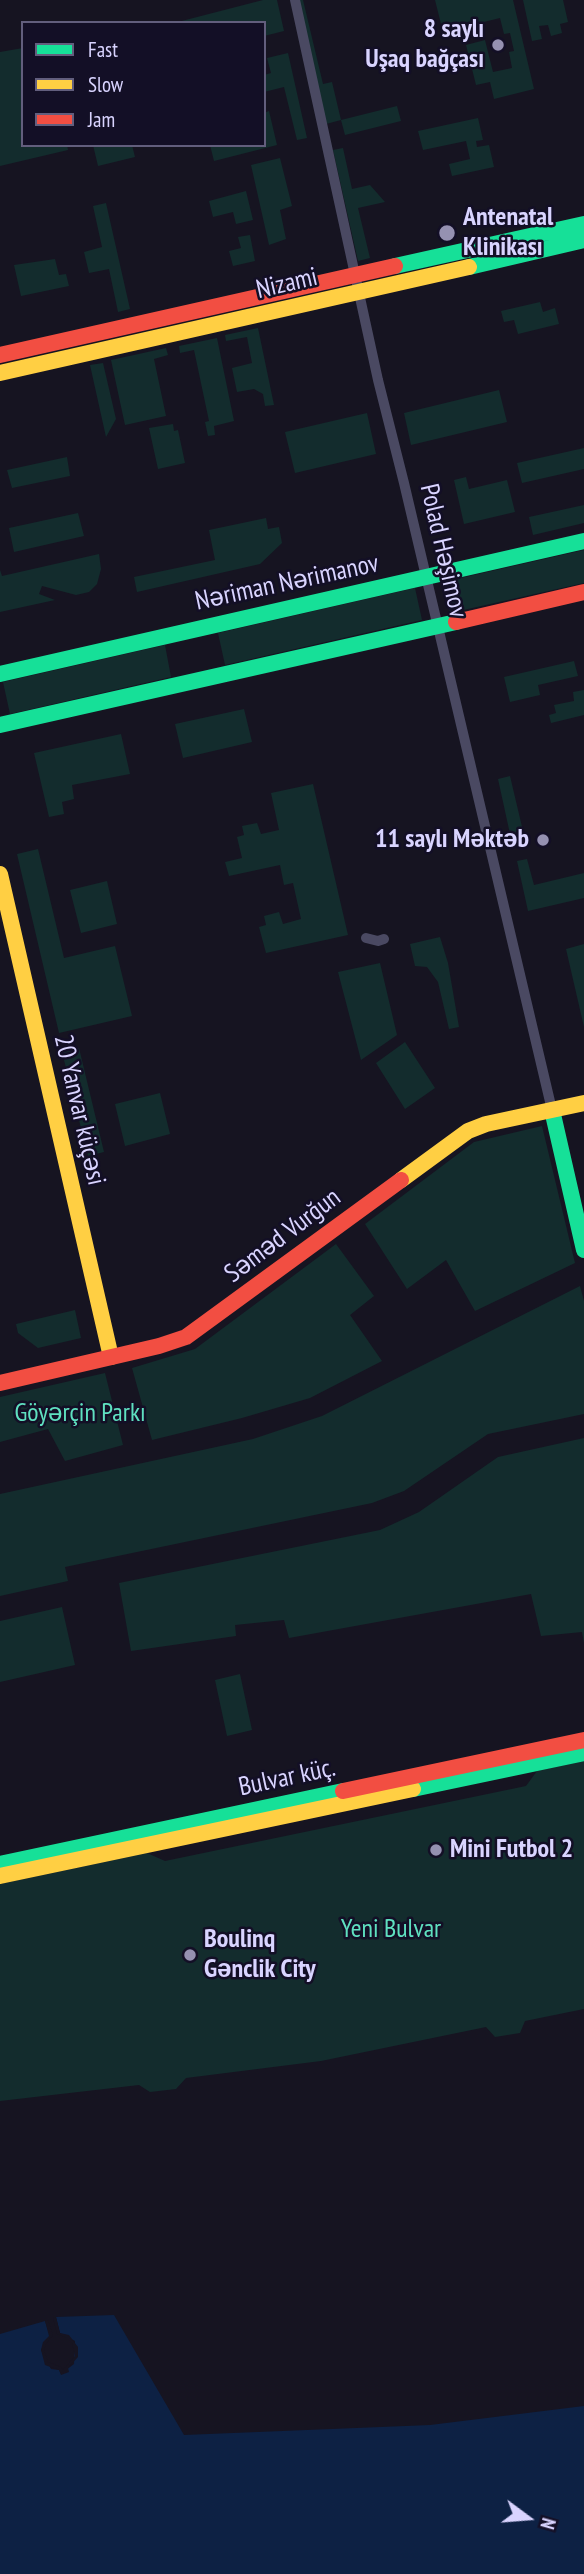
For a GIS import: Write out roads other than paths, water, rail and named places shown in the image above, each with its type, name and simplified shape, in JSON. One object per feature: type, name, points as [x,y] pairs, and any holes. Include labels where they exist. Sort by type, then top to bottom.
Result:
[{"type":"street","name":"Polad Həşimov","points":[[295,0],[358,293],[552,1110]]},
{"type":"street","name":"Nizami","points":[[0,355],[584,224]]},
{"type":"street","name":"Nizami","points":[[0,373],[584,240]]},
{"type":"street","name":"Nəriman Nərimanov","points":[[0,674],[584,541]]},
{"type":"street","points":[[0,725],[584,592]]},
{"type":"street","name":"20 Yanvar küçəsi","points":[[0,874],[111,1357]]},
{"type":"street","points":[[366,938],[378,941],[384,939]]},
{"type":"street","name":"Səməd Vurğun","points":[[0,1383],[173,1342],[200,1329],[403,1176],[468,1131],[486,1124],[584,1103]]},
{"type":"street","points":[[552,1110],[584,1250]]},
{"type":"street","name":"Bulvar küç.","points":[[0,1864],[239,1819],[543,1755],[584,1740]]},
{"type":"street","name":"Bulvar küç.","points":[[543,1755],[584,1753]]},
{"type":"street","name":"Bulvar küç.","points":[[0,1876],[239,1819]]},
{"type":"water","points":[[114,2315],[184,2435],[430,2425],[584,2406],[584,2574],[0,2574],[0,2334],[45,2321],[50,2336],[41,2350],[51,2369],[59,2370],[61,2374],[74,2364],[75,2341],[60,2333],[56,2317]]},
{"type":"place","name":"8 saylı Uşaq bağçası","points":[[498,45]]},
{"type":"place","name":"Antenatal Klinikası","points":[[447,233]]},
{"type":"place","name":"11 saylı Məktəb","points":[[543,840]]},
{"type":"place","name":"Mini Futbol 2","points":[[436,1850]]},
{"type":"place","name":"Boulinq Gənclik City","points":[[190,1955]]},
{"type":"park label","name":"Göyərçin Parkı","points":[[80,1414]]},
{"type":"park label","name":"Yeni Bulvar","points":[[391,1930]]}]
